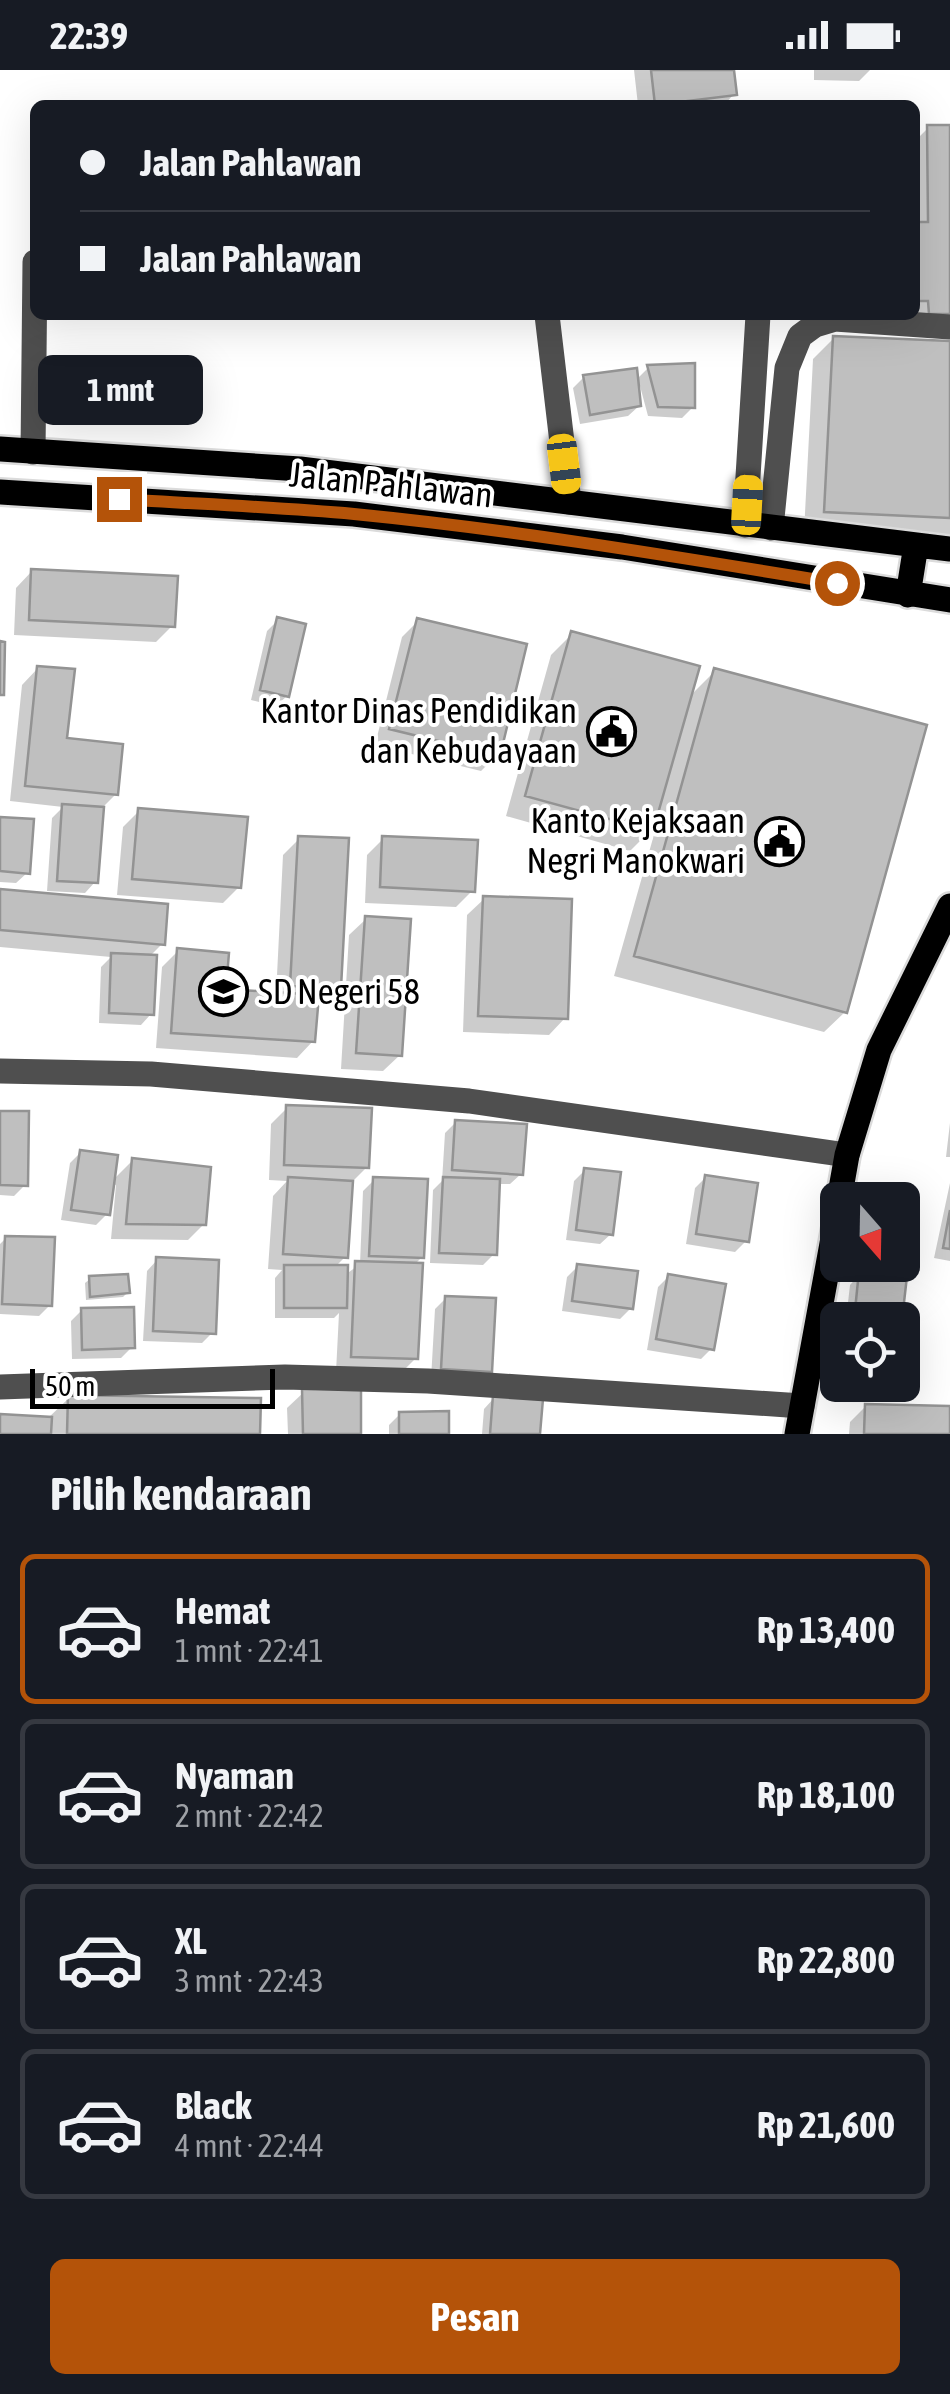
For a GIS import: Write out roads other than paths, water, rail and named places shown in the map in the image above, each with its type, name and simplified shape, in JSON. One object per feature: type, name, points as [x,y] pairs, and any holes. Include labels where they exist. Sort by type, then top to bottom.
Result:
[{"type":"main road","name":"Jalan Pahlawan","points":[[0,449],[300,469],[950,549]]},
{"type":"main road","points":[[296,510],[300,469]]},
{"type":"main road","name":"Jalan Pahlawan","points":[[0,492],[296,510],[511,532],[950,600]]},
{"type":"main road","points":[[678,557],[681,518]]},
{"type":"main road","points":[[908,594],[916,545]]},
{"type":"main road","points":[[843,1182],[878,1050],[950,906]]},
{"type":"main road","points":[[798,1434],[825,1282]]},
{"type":"street","points":[[34,452],[35,320]]},
{"type":"street","points":[[547,320],[569,502]]},
{"type":"street","points":[[745,524],[758,320]]},
{"type":"street","points":[[771,528],[787,368],[800,336],[832,320]]},
{"type":"street","points":[[849,320],[950,327]]},
{"type":"street","points":[[0,436],[0,449]]},
{"type":"street","points":[[0,1071],[151,1074],[469,1101],[848,1155]]},
{"type":"street","points":[[0,1387],[338,1378],[802,1406]]},
{"type":"place","name":"Kantor Dinas Pendidikan dan Kebudayaan","points":[[612,731]]},
{"type":"place","name":"Kanto Kejaksaan Negri Manokwari","points":[[780,841]]},
{"type":"place","name":"SD Negeri 58","points":[[223,992]]}]
